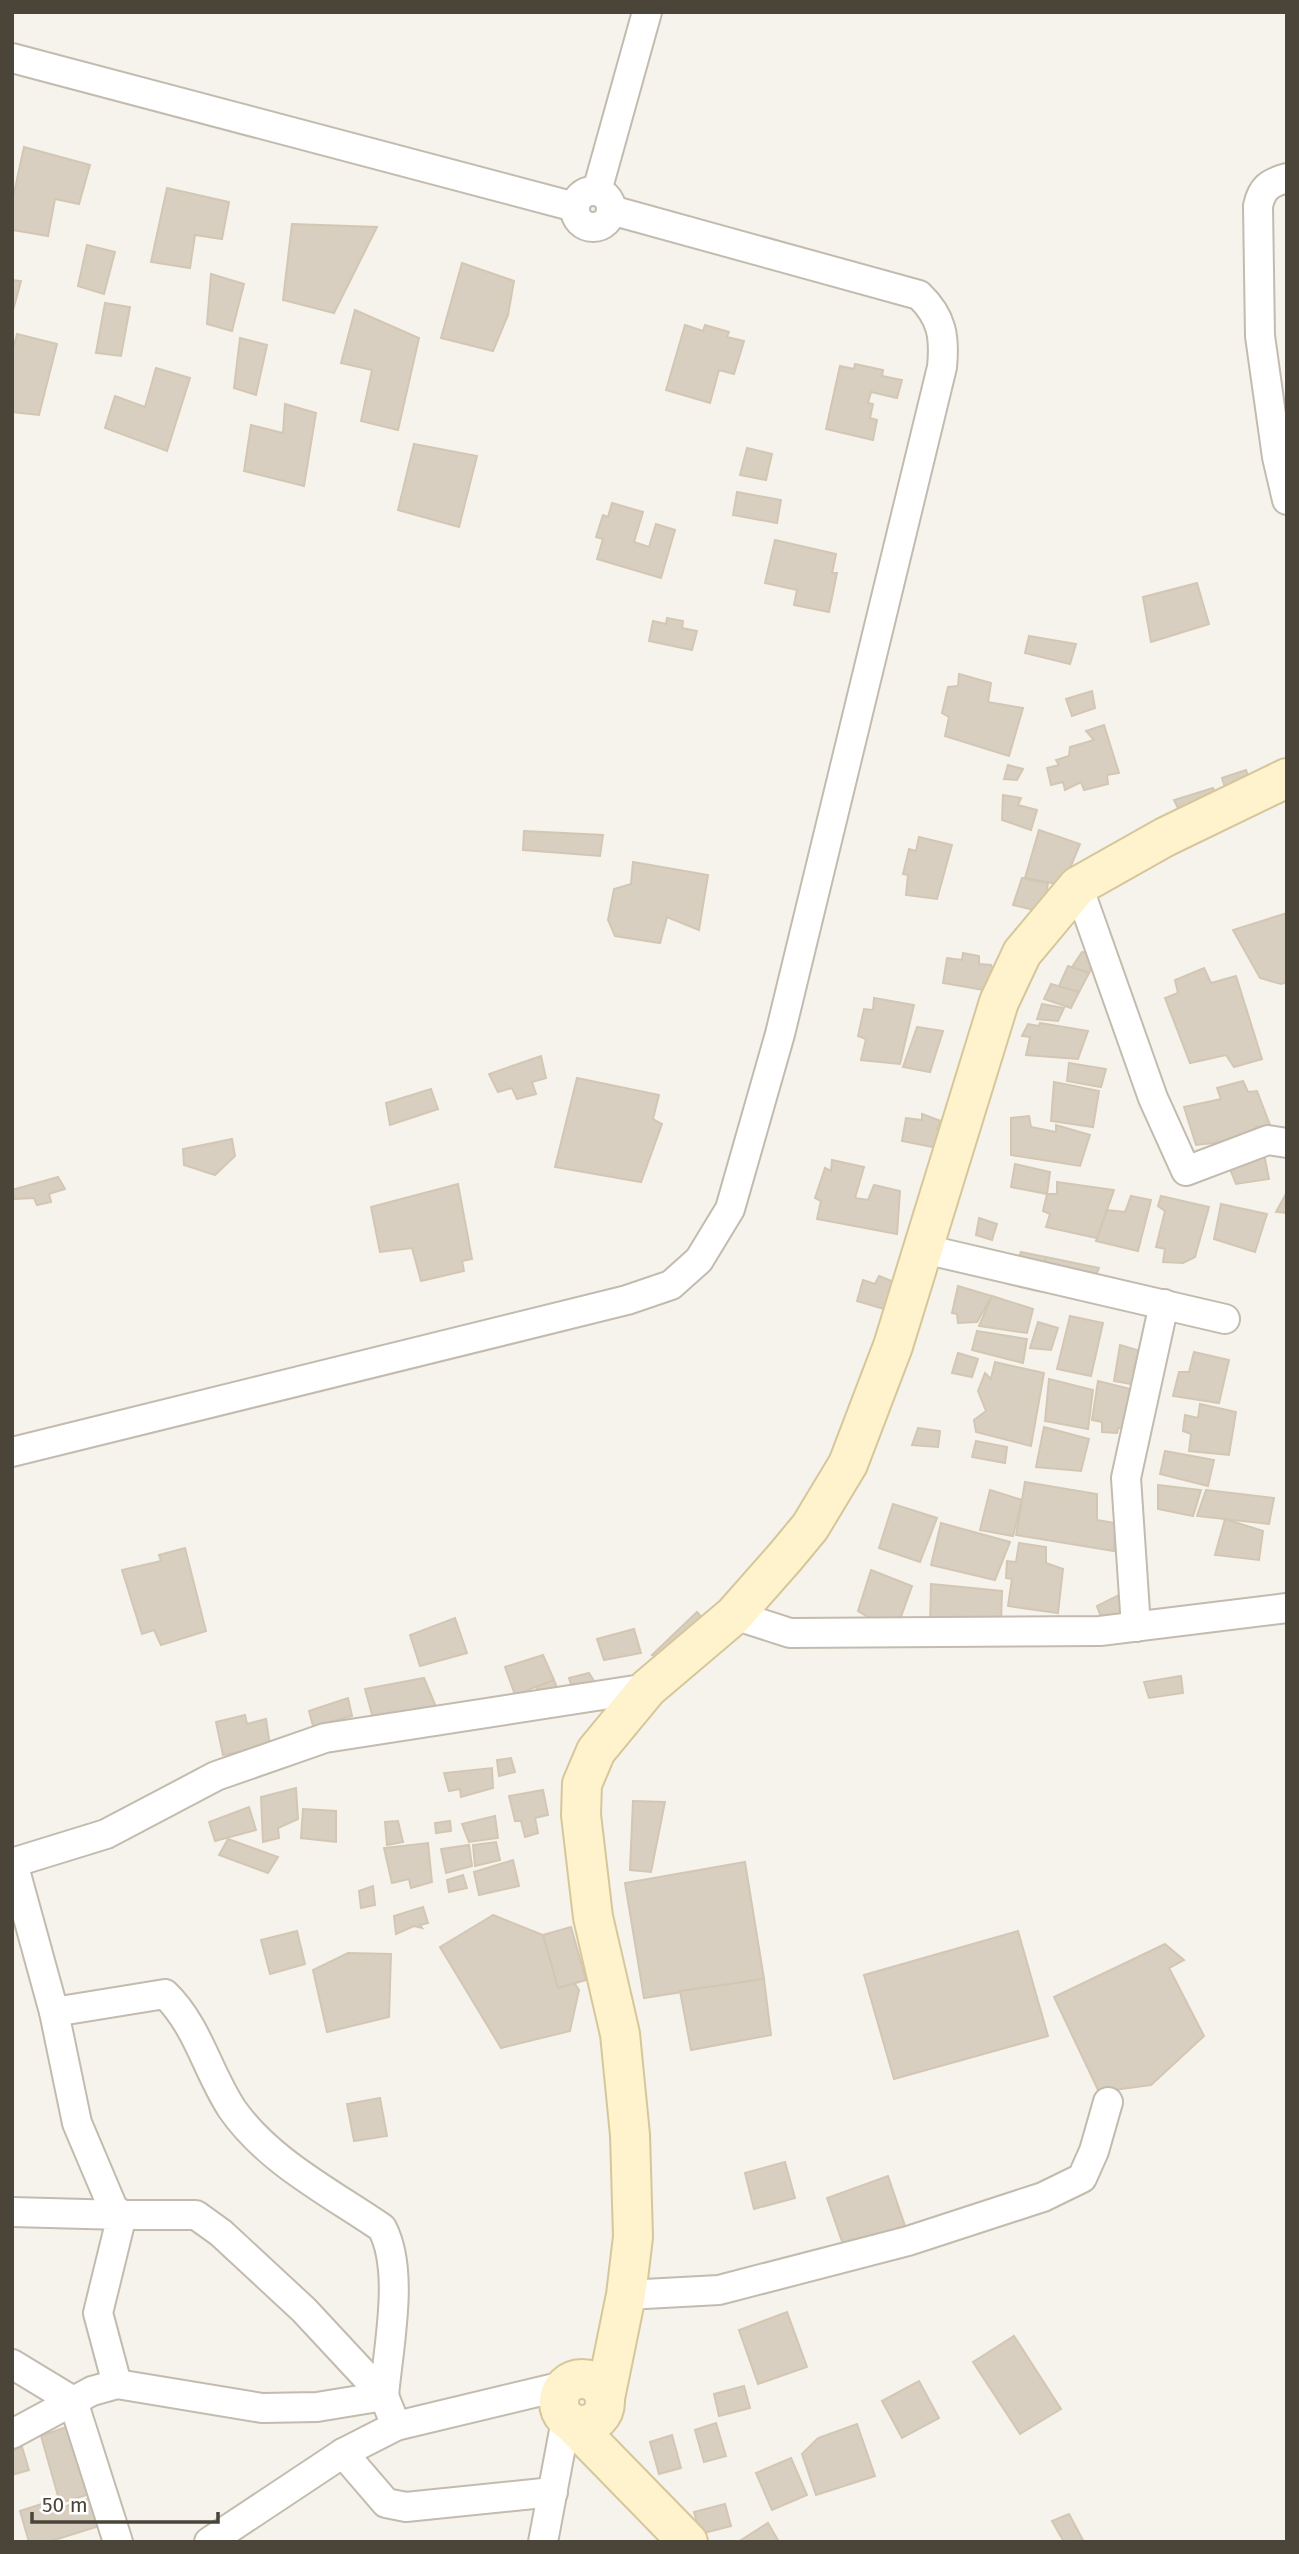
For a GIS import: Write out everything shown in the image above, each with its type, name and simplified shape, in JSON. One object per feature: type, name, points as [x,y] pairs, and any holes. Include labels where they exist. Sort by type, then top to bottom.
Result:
[{"type":"street","points":[[594,203],[648,12]]},
{"type":"street","points":[[12,58],[594,203],[919,295],[940,321],[944,341],[939,381],[780,1034],[730,1209],[699,1260],[671,1285],[627,1300],[12,1452]]},
{"type":"street","points":[[1287,178],[1272,182],[1261,191],[1258,206],[1260,336],[1277,457],[1287,500]]},
{"type":"street","points":[[543,2542],[553,2492],[580,2404],[615,2344],[626,2295],[633,2237],[630,2135],[620,2034],[593,1917],[581,1815],[582,1784],[596,1751],[648,1688],[733,1615],[810,1527],[848,1464],[893,1346],[999,1002],[1022,953],[1079,886],[1165,837],[1287,778]]},
{"type":"street","points":[[1079,886],[1153,1098],[1186,1171],[1268,1140],[1287,1143]]},
{"type":"street","points":[[924,1249],[1225,1319]]},
{"type":"street","points":[[1136,1627],[1126,1478],[1164,1304]]},
{"type":"street","points":[[733,1615],[790,1633],[1100,1631],[1287,1608]]},
{"type":"street","points":[[122,2215],[113,2208],[77,2123],[54,2012],[13,1863],[106,1834],[216,1776],[325,1738],[648,1688]]},
{"type":"street","points":[[54,2012],[165,1994],[183,2011],[231,2108],[259,2141],[383,2228],[391,2245],[394,2270],[384,2396]]},
{"type":"street","points":[[626,2295],[719,2290],[908,2241],[1043,2197],[1082,2178],[1094,2151],[1108,2102]]},
{"type":"street","points":[[12,2212],[196,2214],[304,2310],[384,2396],[396,2426]]},
{"type":"street","points":[[117,2384],[99,2313],[122,2215]]},
{"type":"street","points":[[12,2364],[73,2401],[118,2542]]},
{"type":"street","points":[[12,2434],[92,2391],[117,2384],[262,2408],[317,2407],[384,2396]]},
{"type":"street","points":[[209,2542],[343,2453],[396,2426],[495,2400],[580,2404]]},
{"type":"street","points":[[580,2404],[617,2470],[688,2542]]},
{"type":"street","points":[[343,2453],[386,2502],[406,2507],[553,2492]]},
{"type":"building","points":[[24,147],[90,165],[79,204],[55,199],[48,236],[12,230],[12,202]]},
{"type":"building","points":[[167,188],[229,202],[222,239],[195,235],[190,268],[151,262]]},
{"type":"building","points":[[292,224],[377,227],[334,313],[283,300]]},
{"type":"building","points":[[87,245],[115,252],[104,294],[78,286]]},
{"type":"building","points":[[462,263],[514,281],[508,315],[493,351],[441,338]]},
{"type":"building","points":[[211,274],[244,284],[232,331],[207,324]]},
{"type":"building","points":[[12,280],[21,281],[12,314]]},
{"type":"building","points":[[105,303],[130,307],[121,356],[96,353]]},
{"type":"building","points":[[355,310],[419,338],[398,430],[361,421],[372,370],[341,363]]},
{"type":"building","points":[[685,325],[703,331],[705,325],[729,332],[727,337],[744,341],[734,374],[719,370],[710,403],[666,390]]},
{"type":"building","points":[[17,334],[57,344],[39,415],[12,412],[12,353]]},
{"type":"building","points":[[240,338],[267,345],[256,395],[234,388]]},
{"type":"building","points":[[855,364],[883,370],[882,376],[902,380],[897,398],[871,392],[868,403],[873,404],[870,418],[877,420],[873,440],[826,429],[840,366],[854,369]]},
{"type":"building","points":[[156,368],[190,378],[167,451],[105,428],[115,396],[145,407]]},
{"type":"building","points":[[285,404],[316,413],[304,486],[244,471],[251,425],[283,433]]},
{"type":"building","points":[[414,444],[477,456],[459,527],[398,510]]},
{"type":"building","points":[[747,448],[772,454],[766,480],[740,475]]},
{"type":"building","points":[[737,492],[781,500],[777,523],[733,515]]},
{"type":"building","points":[[612,503],[643,512],[634,542],[649,547],[656,524],[675,530],[661,578],[597,559],[603,539],[596,537],[603,515],[608,517]]},
{"type":"building","points":[[775,540],[836,554],[832,573],[837,573],[829,612],[794,605],[797,590],[765,583]]},
{"type":"building","points":[[1197,583],[1209,624],[1151,642],[1143,597]]},
{"type":"building","points":[[667,618],[683,621],[682,628],[697,631],[692,650],[649,641],[653,621],[666,624]]},
{"type":"building","points":[[1029,636],[1076,644],[1070,664],[1025,653]]},
{"type":"building","points":[[959,674],[991,683],[988,702],[1023,708],[1009,756],[945,736],[949,717],[942,713],[948,687],[958,686]]},
{"type":"building","points":[[1092,691],[1095,708],[1072,716],[1066,699]]},
{"type":"building","points":[[1104,725],[1119,773],[1107,775],[1108,784],[1084,790],[1081,782],[1065,790],[1063,782],[1051,785],[1047,768],[1059,765],[1056,760],[1069,756],[1070,747],[1094,740],[1086,731]]},
{"type":"building","points":[[1008,765],[1023,769],[1017,780],[1004,779]]},
{"type":"building","points":[[1246,770],[1252,787],[1227,794],[1222,778]]},
{"type":"building","points":[[1213,788],[1220,805],[1184,820],[1174,800]]},
{"type":"building","points":[[1003,795],[1021,798],[1018,805],[1037,810],[1031,830],[1002,820]]},
{"type":"building","points":[[1039,830],[1080,844],[1063,885],[1025,878]]},
{"type":"building","points":[[524,831],[603,835],[600,856],[523,850]]},
{"type":"building","points":[[919,837],[952,845],[937,899],[906,895],[908,875],[903,874],[909,849],[916,851]]},
{"type":"building","points":[[633,862],[708,875],[699,930],[667,917],[660,943],[615,936],[608,920],[614,889],[631,884]]},
{"type":"building","points":[[1022,878],[1048,883],[1043,912],[1013,905]]},
{"type":"building","points":[[1287,913],[1287,982],[1281,984],[1260,978],[1233,930]]},
{"type":"building","points":[[1082,952],[1097,955],[1089,973],[1072,967]]},
{"type":"building","points":[[963,953],[979,956],[979,964],[991,965],[995,974],[990,991],[943,983],[947,958],[962,960]]},
{"type":"building","points":[[1068,966],[1089,973],[1079,992],[1059,986]]},
{"type":"building","points":[[1204,968],[1211,983],[1236,976],[1262,1059],[1234,1067],[1226,1055],[1190,1063],[1165,998],[1178,993],[1175,980]]},
{"type":"building","points":[[1051,984],[1079,992],[1071,1008],[1044,999]]},
{"type":"building","points":[[874,998],[914,1005],[900,1064],[861,1060],[866,1039],[858,1036],[864,1009],[873,1010]]},
{"type":"building","points":[[1042,1004],[1064,1008],[1058,1021],[1037,1019]]},
{"type":"building","points":[[1040,1023],[1088,1031],[1078,1059],[1026,1055],[1030,1037],[1022,1036],[1028,1024],[1039,1026]]},
{"type":"building","points":[[917,1027],[943,1031],[930,1072],[903,1067]]},
{"type":"building","points":[[541,1056],[546,1078],[532,1082],[536,1094],[517,1099],[512,1088],[498,1092],[489,1074]]},
{"type":"building","points":[[1069,1063],[1106,1069],[1101,1087],[1067,1081]]},
{"type":"building","points":[[577,1078],[659,1095],[653,1119],[662,1124],[641,1182],[555,1167]]},
{"type":"building","points":[[1243,1081],[1248,1092],[1257,1091],[1270,1125],[1256,1127],[1261,1138],[1196,1145],[1184,1107],[1221,1099],[1217,1088]]},
{"type":"building","points":[[1054,1082],[1099,1091],[1093,1127],[1051,1121]]},
{"type":"building","points":[[431,1089],[438,1109],[390,1125],[386,1103]]},
{"type":"building","points":[[922,1114],[941,1121],[937,1129],[954,1135],[948,1150],[902,1141],[906,1118],[922,1120]]},
{"type":"building","points":[[1029,1116],[1031,1127],[1056,1132],[1056,1125],[1090,1135],[1080,1166],[1011,1155],[1011,1118]]},
{"type":"building","points":[[232,1139],[235,1156],[215,1175],[184,1165],[183,1149]]},
{"type":"building","points":[[1264,1154],[1269,1179],[1236,1184],[1228,1164]]},
{"type":"building","points":[[832,1160],[864,1167],[855,1198],[868,1200],[874,1185],[900,1191],[897,1234],[817,1219],[821,1201],[815,1198],[825,1168],[831,1171]]},
{"type":"building","points":[[1015,1164],[1050,1172],[1047,1194],[1011,1187]]},
{"type":"building","points":[[58,1177],[65,1189],[49,1194],[51,1202],[37,1205],[34,1198],[15,1199],[12,1190]]},
{"type":"building","points":[[1057,1182],[1114,1190],[1097,1238],[1046,1227],[1050,1214],[1043,1211],[1047,1194],[1057,1194]]},
{"type":"building","points":[[458,1184],[472,1259],[462,1261],[464,1271],[421,1281],[412,1248],[380,1252],[371,1207]]},
{"type":"building","points":[[1287,1192],[1287,1213],[1276,1212]]},
{"type":"building","points":[[1131,1196],[1151,1200],[1138,1251],[1096,1241],[1107,1210],[1125,1212]]},
{"type":"building","points":[[1161,1196],[1209,1207],[1195,1257],[1183,1263],[1163,1262],[1165,1249],[1156,1247],[1165,1211],[1158,1206]]},
{"type":"building","points":[[1221,1204],[1267,1214],[1255,1252],[1214,1239]]},
{"type":"building","points":[[979,1218],[997,1224],[992,1240],[976,1235]]},
{"type":"building","points":[[1021,1252],[1046,1257],[1038,1291],[1008,1284]]},
{"type":"building","points":[[1046,1257],[1099,1268],[1086,1299],[1038,1291]]},
{"type":"building","points":[[879,1276],[894,1282],[898,1313],[857,1301],[863,1280],[875,1284]]},
{"type":"building","points":[[958,1286],[992,1296],[977,1322],[958,1323],[957,1314],[952,1313]]},
{"type":"building","points":[[992,1296],[1033,1309],[1027,1333],[979,1326]]},
{"type":"building","points":[[1070,1316],[1103,1323],[1091,1376],[1057,1369]]},
{"type":"building","points":[[1038,1322],[1058,1328],[1051,1350],[1030,1348]]},
{"type":"building","points":[[977,1331],[1027,1339],[1023,1363],[972,1350]]},
{"type":"building","points":[[1120,1345],[1150,1354],[1142,1386],[1114,1381]]},
{"type":"building","points":[[1194,1352],[1229,1360],[1219,1403],[1173,1396],[1179,1372],[1189,1372]]},
{"type":"building","points":[[958,1353],[978,1359],[972,1377],[952,1373]]},
{"type":"building","points":[[995,1362],[1044,1373],[1031,1446],[976,1432],[974,1420],[986,1411],[978,1391],[985,1373],[991,1379]]},
{"type":"building","points":[[1049,1379],[1093,1390],[1088,1429],[1045,1421]]},
{"type":"building","points":[[1098,1381],[1138,1391],[1129,1429],[1118,1428],[1117,1433],[1102,1432],[1102,1422],[1092,1420]]},
{"type":"building","points":[[1200,1404],[1236,1412],[1229,1455],[1189,1451],[1191,1434],[1183,1431],[1185,1415],[1198,1418]]},
{"type":"building","points":[[1044,1427],[1089,1439],[1081,1471],[1036,1467]]},
{"type":"building","points":[[918,1428],[940,1431],[938,1447],[912,1445]]},
{"type":"building","points":[[976,1441],[1007,1447],[1005,1463],[972,1457]]},
{"type":"building","points":[[1165,1451],[1214,1460],[1208,1486],[1160,1474]]},
{"type":"building","points":[[1025,1482],[1097,1494],[1097,1520],[1115,1523],[1114,1551],[1016,1535]]},
{"type":"building","points":[[1158,1485],[1201,1490],[1193,1516],[1158,1509]]},
{"type":"building","points":[[990,1490],[1022,1500],[1013,1536],[980,1530]]},
{"type":"building","points":[[1206,1490],[1274,1498],[1269,1524],[1197,1516]]},
{"type":"building","points":[[893,1504],[937,1518],[920,1562],[879,1548]]},
{"type":"building","points":[[1225,1519],[1263,1531],[1259,1560],[1215,1555]]},
{"type":"building","points":[[941,1523],[1010,1542],[995,1580],[931,1565]]},
{"type":"building","points":[[1019,1543],[1046,1547],[1046,1563],[1063,1569],[1058,1613],[1008,1606],[1012,1579],[1006,1578],[1007,1561],[1016,1562]]},
{"type":"building","points":[[185,1548],[206,1631],[161,1645],[154,1630],[142,1634],[122,1570],[161,1561],[159,1555]]},
{"type":"building","points":[[871,1570],[912,1586],[898,1625],[873,1620],[858,1611]]},
{"type":"building","points":[[931,1584],[1002,1591],[1001,1625],[930,1627]]},
{"type":"building","points":[[1123,1593],[1136,1618],[1103,1623],[1097,1606]]},
{"type":"building","points":[[697,1612],[710,1627],[668,1663],[652,1655]]},
{"type":"building","points":[[455,1618],[467,1653],[420,1666],[410,1635]]},
{"type":"building","points":[[634,1629],[641,1653],[604,1660],[597,1639]]},
{"type":"building","points":[[543,1655],[554,1680],[515,1695],[505,1667]]},
{"type":"building","points":[[589,1673],[599,1689],[574,1694],[569,1678]]},
{"type":"building","points":[[1181,1676],[1183,1693],[1149,1698],[1144,1682]]},
{"type":"building","points":[[424,1678],[439,1714],[375,1725],[365,1689]]},
{"type":"building","points":[[554,1680],[560,1695],[542,1699],[536,1687]]},
{"type":"building","points":[[348,1698],[352,1716],[313,1726],[309,1711]]},
{"type":"building","points":[[245,1715],[247,1724],[266,1719],[270,1746],[223,1755],[216,1722]]},
{"type":"building","points":[[511,1758],[515,1772],[499,1776],[497,1760]]},
{"type":"building","points":[[492,1768],[493,1788],[461,1797],[460,1789],[449,1791],[444,1773]]},
{"type":"building","points":[[296,1788],[298,1819],[278,1828],[279,1838],[263,1842],[261,1797]]},
{"type":"building","points":[[543,1790],[548,1815],[535,1818],[538,1833],[525,1837],[521,1821],[515,1821],[509,1796]]},
{"type":"building","points":[[633,1801],[665,1802],[651,1872],[630,1870]]},
{"type":"building","points":[[249,1807],[256,1830],[215,1841],[209,1822]]},
{"type":"building","points":[[303,1809],[336,1811],[336,1842],[301,1838]]},
{"type":"building","points":[[495,1816],[498,1838],[469,1842],[462,1824]]},
{"type":"building","points":[[398,1821],[403,1842],[387,1845],[385,1822]]},
{"type":"building","points":[[450,1821],[451,1831],[436,1833],[435,1823]]},
{"type":"building","points":[[228,1839],[278,1857],[268,1873],[219,1855]]},
{"type":"building","points":[[496,1842],[500,1860],[475,1866],[473,1845]]},
{"type":"building","points":[[428,1843],[432,1882],[411,1888],[409,1879],[392,1883],[384,1848]]},
{"type":"building","points":[[469,1845],[472,1866],[446,1873],[441,1849]]},
{"type":"building","points":[[513,1860],[519,1886],[479,1895],[474,1872]]},
{"type":"building","points":[[745,1862],[764,1979],[644,1998],[625,1883]]},
{"type":"building","points":[[463,1875],[467,1888],[449,1892],[447,1880]]},
{"type":"building","points":[[373,1886],[375,1905],[361,1908],[359,1891]]},
{"type":"building","points":[[423,1907],[428,1923],[420,1925],[422,1928],[414,1926],[396,1934],[394,1916]]},
{"type":"building","points":[[493,1915],[543,1935],[579,1990],[570,2031],[501,2048],[440,1947]]},
{"type":"building","points":[[571,1927],[586,1980],[558,1988],[543,1935]]},
{"type":"building","points":[[297,1931],[305,1964],[270,1974],[261,1940]]},
{"type":"building","points":[[1018,1931],[1048,2036],[894,2079],[864,1975]]},
{"type":"building","points":[[1165,1944],[1184,1960],[1169,1968],[1204,2036],[1151,2085],[1099,2092],[1054,1997]]},
{"type":"building","points":[[348,1953],[391,1954],[389,2017],[327,2032],[313,1970]]},
{"type":"building","points":[[764,1979],[771,2035],[691,2050],[680,1991]]},
{"type":"building","points":[[380,2098],[387,2136],[354,2141],[347,2104]]},
{"type":"building","points":[[785,2162],[795,2198],[754,2209],[745,2173]]},
{"type":"building","points":[[888,2176],[905,2226],[844,2247],[827,2198]]},
{"type":"building","points":[[787,2312],[807,2367],[758,2384],[739,2330]]},
{"type":"building","points":[[1014,2336],[1061,2409],[1020,2434],[973,2362]]},
{"type":"building","points":[[919,2381],[939,2418],[902,2438],[882,2401]]},
{"type":"building","points":[[744,2386],[750,2408],[719,2416],[714,2394]]},
{"type":"building","points":[[716,2423],[726,2456],[704,2462],[695,2430]]},
{"type":"building","points":[[857,2424],[875,2476],[816,2495],[802,2454],[818,2438]]},
{"type":"building","points":[[69,2426],[93,2493],[60,2503],[41,2436]]},
{"type":"building","points":[[672,2435],[681,2468],[659,2474],[650,2442]]},
{"type":"building","points":[[22,2447],[29,2470],[12,2475],[12,2451]]},
{"type":"building","points":[[791,2458],[807,2495],[772,2510],[756,2473]]},
{"type":"building","points":[[91,2498],[99,2526],[48,2542],[29,2542],[20,2511],[48,2502],[51,2511]]},
{"type":"building","points":[[725,2504],[731,2526],[700,2534],[694,2512]]},
{"type":"building","points":[[1069,2514],[1084,2542],[1064,2542],[1052,2521]]},
{"type":"building","points":[[768,2523],[779,2542],[738,2542]]}]
